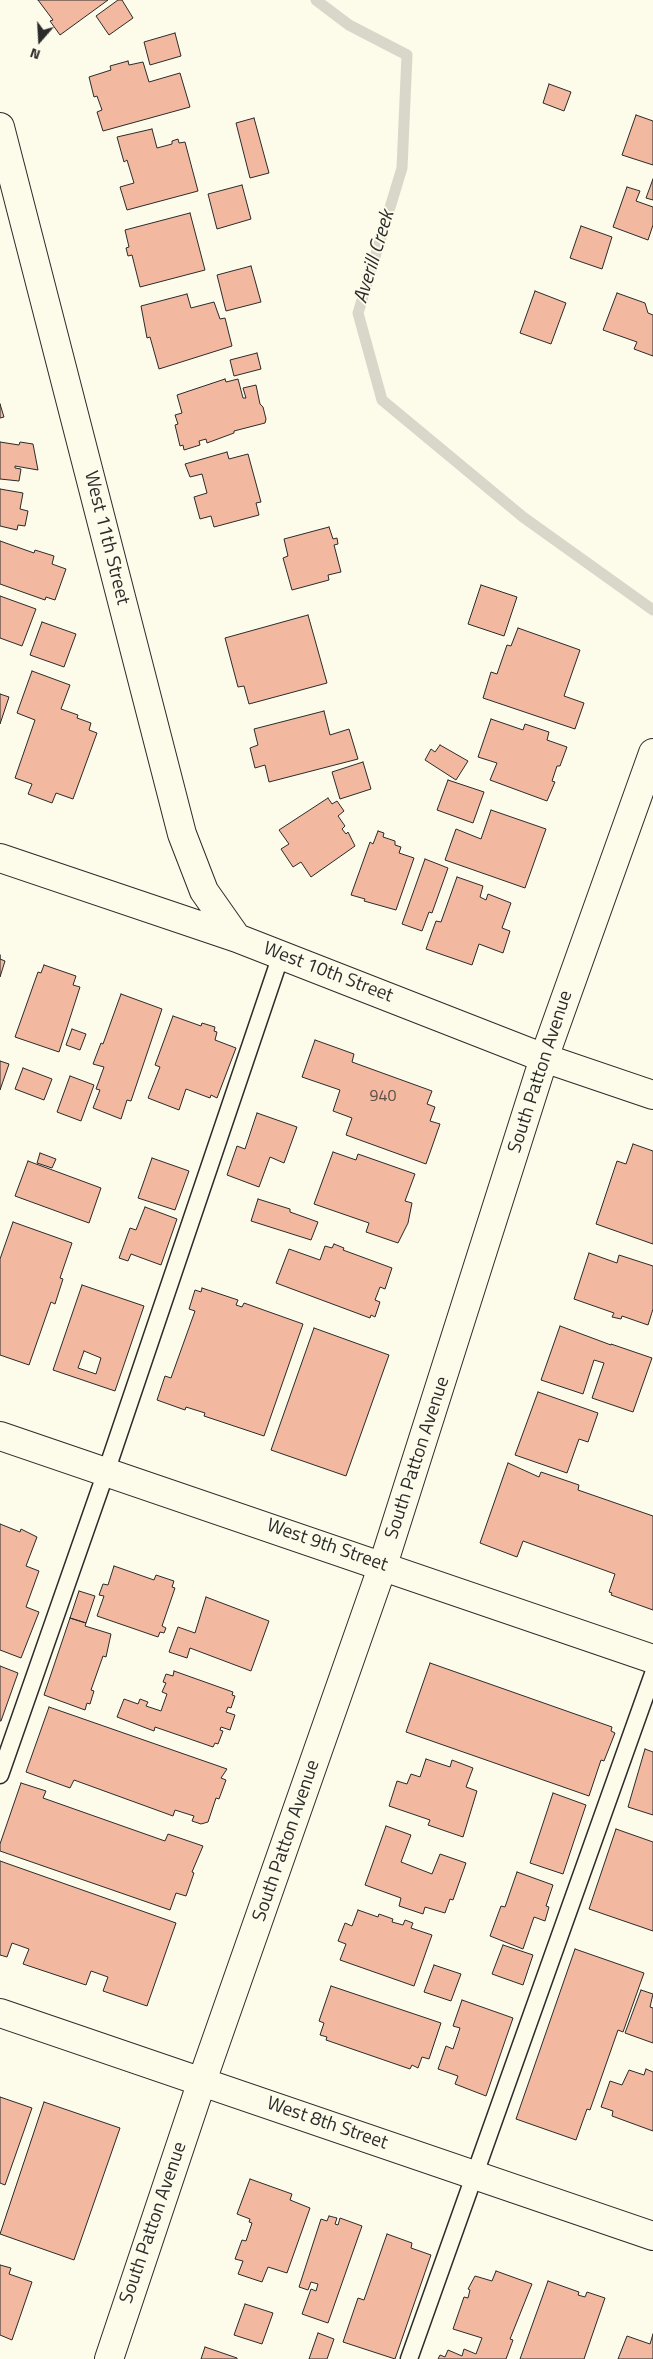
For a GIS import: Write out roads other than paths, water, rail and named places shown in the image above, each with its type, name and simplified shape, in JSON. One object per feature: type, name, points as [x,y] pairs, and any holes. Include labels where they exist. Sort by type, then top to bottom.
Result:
[{"type":"street","name":"West 11th Street","points":[[0,126],[4,172],[182,834],[204,891],[237,938]]},
{"type":"street","name":"South Patton Avenue","points":[[109,2359],[202,2081],[383,1565],[544,1058],[653,753]]},
{"type":"street","name":"West 10th Street","points":[[0,858],[237,938],[544,1058],[653,1095]]},
{"type":"street","name":"West 9th Street","points":[[0,1436],[383,1565],[653,1659]]},
{"type":"street","name":"West 8th Street","points":[[0,2013],[653,2236]]},
{"type":"lane","points":[[0,1775],[106,1472],[281,955]]},
{"type":"lane","points":[[409,2359],[653,1674]]},
{"type":"waterway","name":"Averill Creek","points":[[316,0],[349,25],[407,55],[402,168],[358,313],[382,400],[523,517],[653,610]]}]
